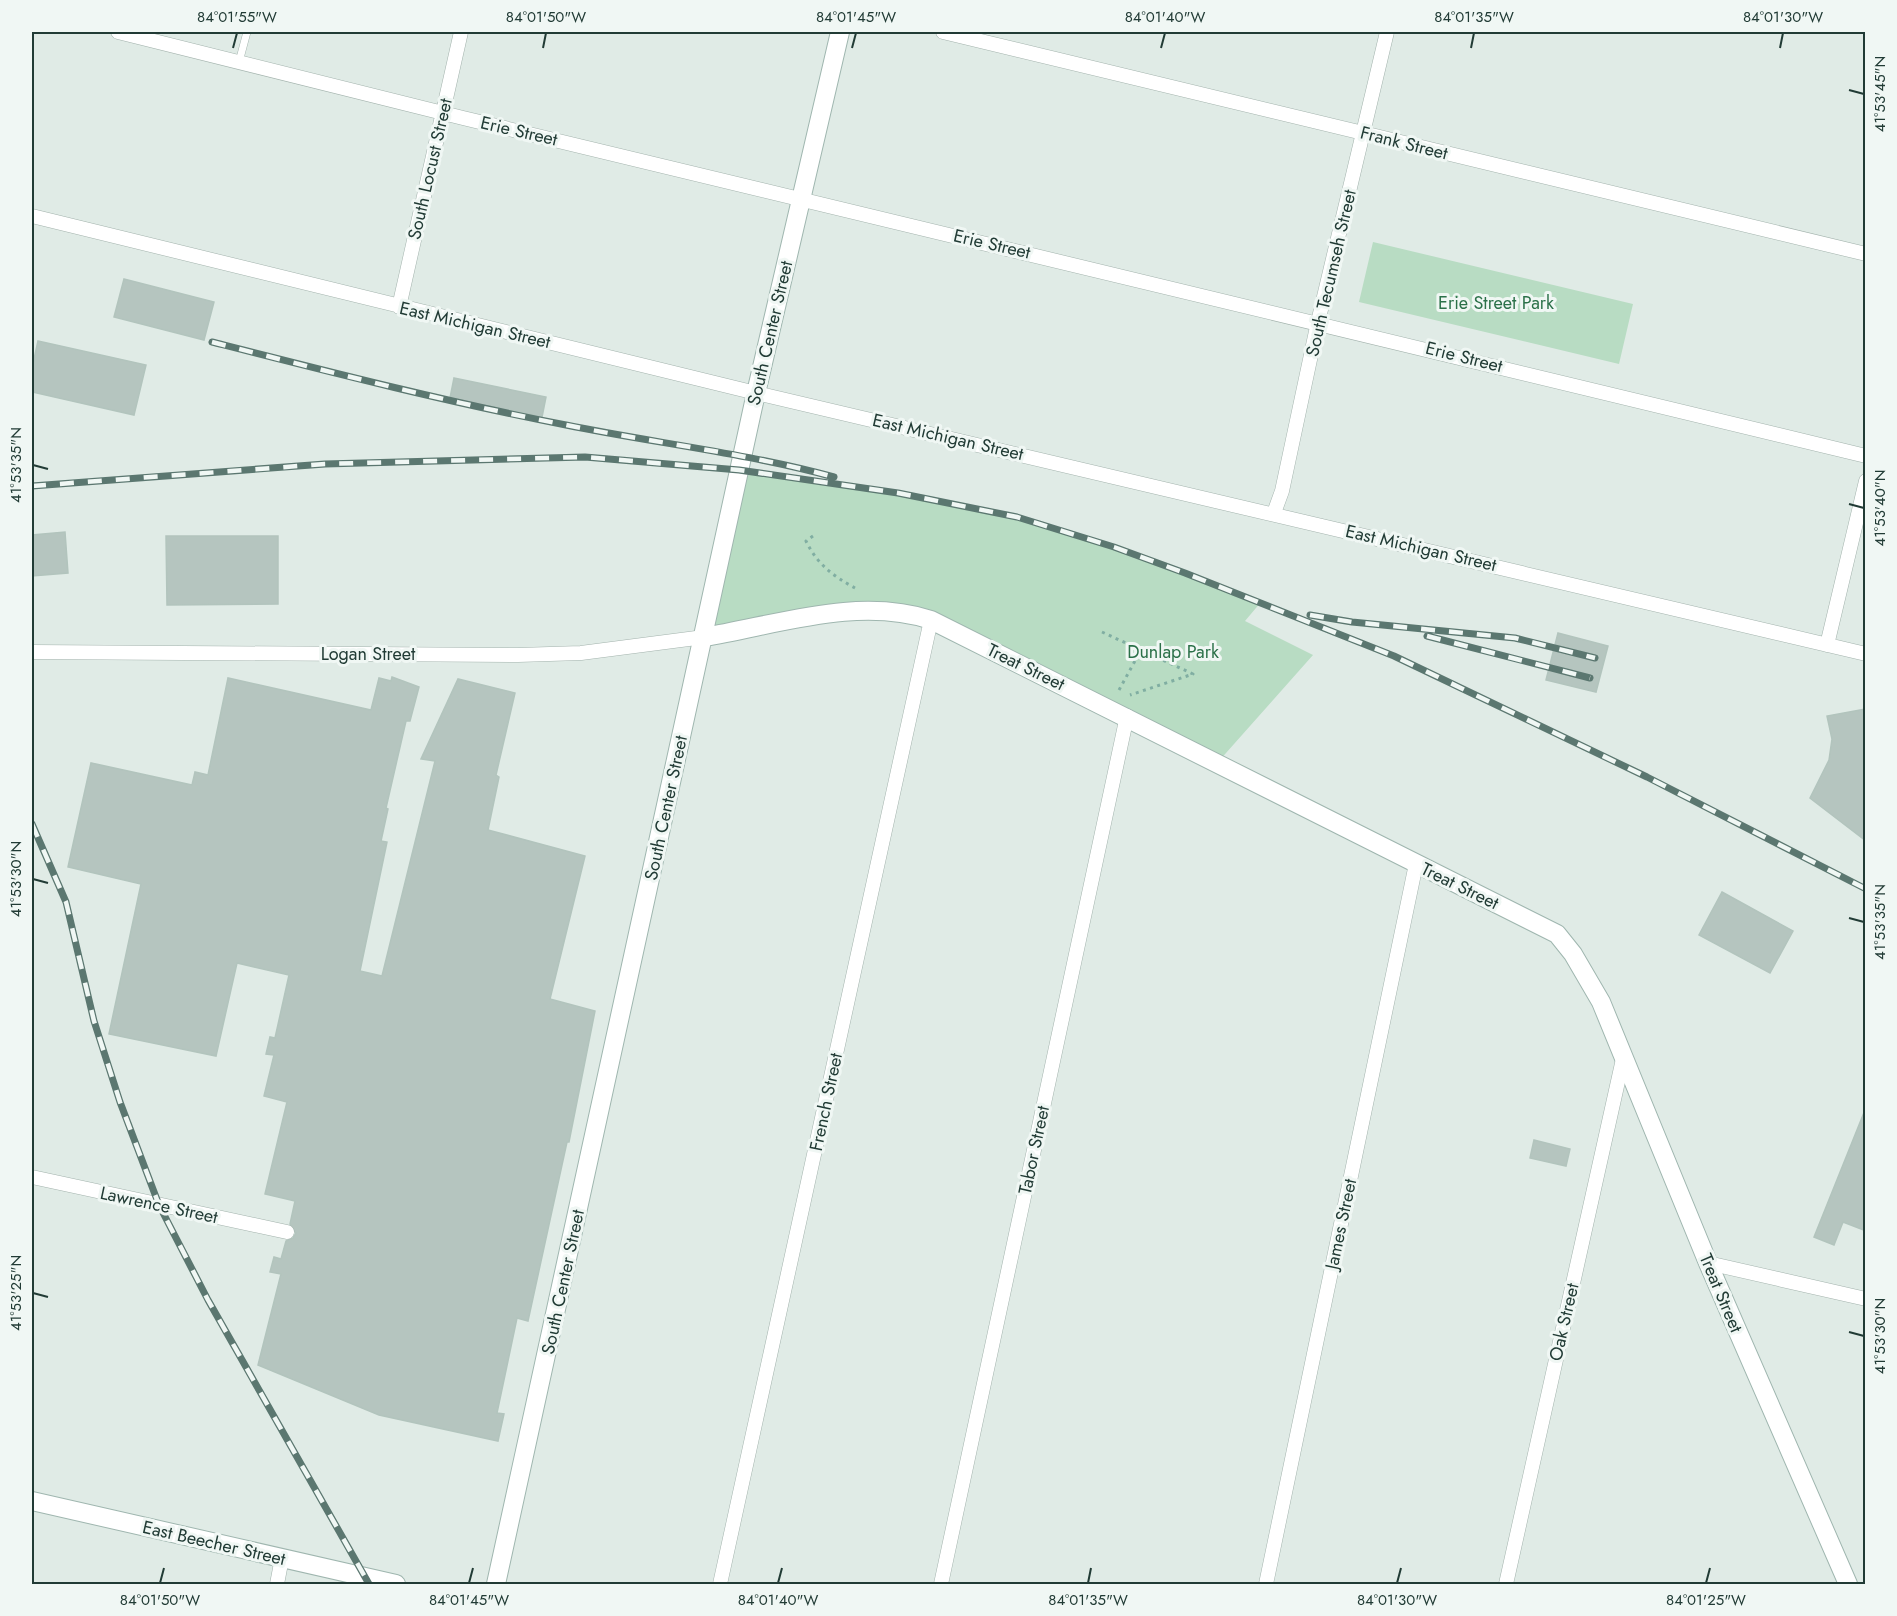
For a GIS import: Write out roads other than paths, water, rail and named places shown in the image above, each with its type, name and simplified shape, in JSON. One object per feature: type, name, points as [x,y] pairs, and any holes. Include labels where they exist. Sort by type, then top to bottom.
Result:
[{"type":"street","name":"Erie Street","points":[[118,32],[443,113],[1318,322],[1866,456]]},
{"type":"street","name":"South Locust Street","points":[[399,307],[461,32]]},
{"type":"street","name":"South Center Street","points":[[496,1584],[756,393],[840,32]]},
{"type":"street","name":"Frank Street","points":[[943,32],[1866,254]]},
{"type":"street","name":"South Tecumseh Street","points":[[1274,513],[1282,491],[1318,322],[1387,32]]},
{"type":"street","name":"East Michigan Street","points":[[32,216],[756,393],[1866,654]]},
{"type":"street","points":[[1827,645],[1866,481]]},
{"type":"street","name":"Treat Street","points":[[704,637],[839,613],[886,611],[912,614],[931,620],[1127,716],[1557,934],[1588,977],[1708,1263],[1848,1584]]},
{"type":"street","name":"French Street","points":[[720,1584],[931,620]]},
{"type":"street","name":"Logan Street","points":[[32,652],[518,655],[581,653],[704,637]]},
{"type":"street","name":"Tabor Street","points":[[941,1584],[1127,716]]},
{"type":"street","name":"James Street","points":[[1266,1584],[1416,864]]},
{"type":"street","name":"Oak Street","points":[[1506,1584],[1623,1059]]},
{"type":"street","name":"Lawrence Street","points":[[32,1177],[287,1232]]},
{"type":"street","points":[[1708,1263],[1866,1299]]},
{"type":"street","name":"East Beecher Street","points":[[32,1501],[396,1584]]},
{"type":"street","points":[[277,1584],[282,1558]]},
{"type":"lane","points":[[238,62],[247,32]]},
{"type":"railway","points":[[212,342],[477,407],[768,461],[834,477]]},
{"type":"railway","points":[[32,486],[325,464],[585,457],[739,470],[898,493],[1017,517],[1114,547],[1185,573],[1394,656],[1647,777],[1866,889]]},
{"type":"railway","points":[[1310,615],[1352,622],[1515,638],[1595,658]]},
{"type":"railway","points":[[1427,636],[1590,678]]},
{"type":"railway","points":[[32,824],[66,902],[94,1021],[120,1102],[159,1205],[208,1300],[369,1584]]},
{"type":"park label","name":"Erie Street Park","points":[[1496,303]]},
{"type":"park label","name":"Dunlap Park","points":[[1173,652]]}]
